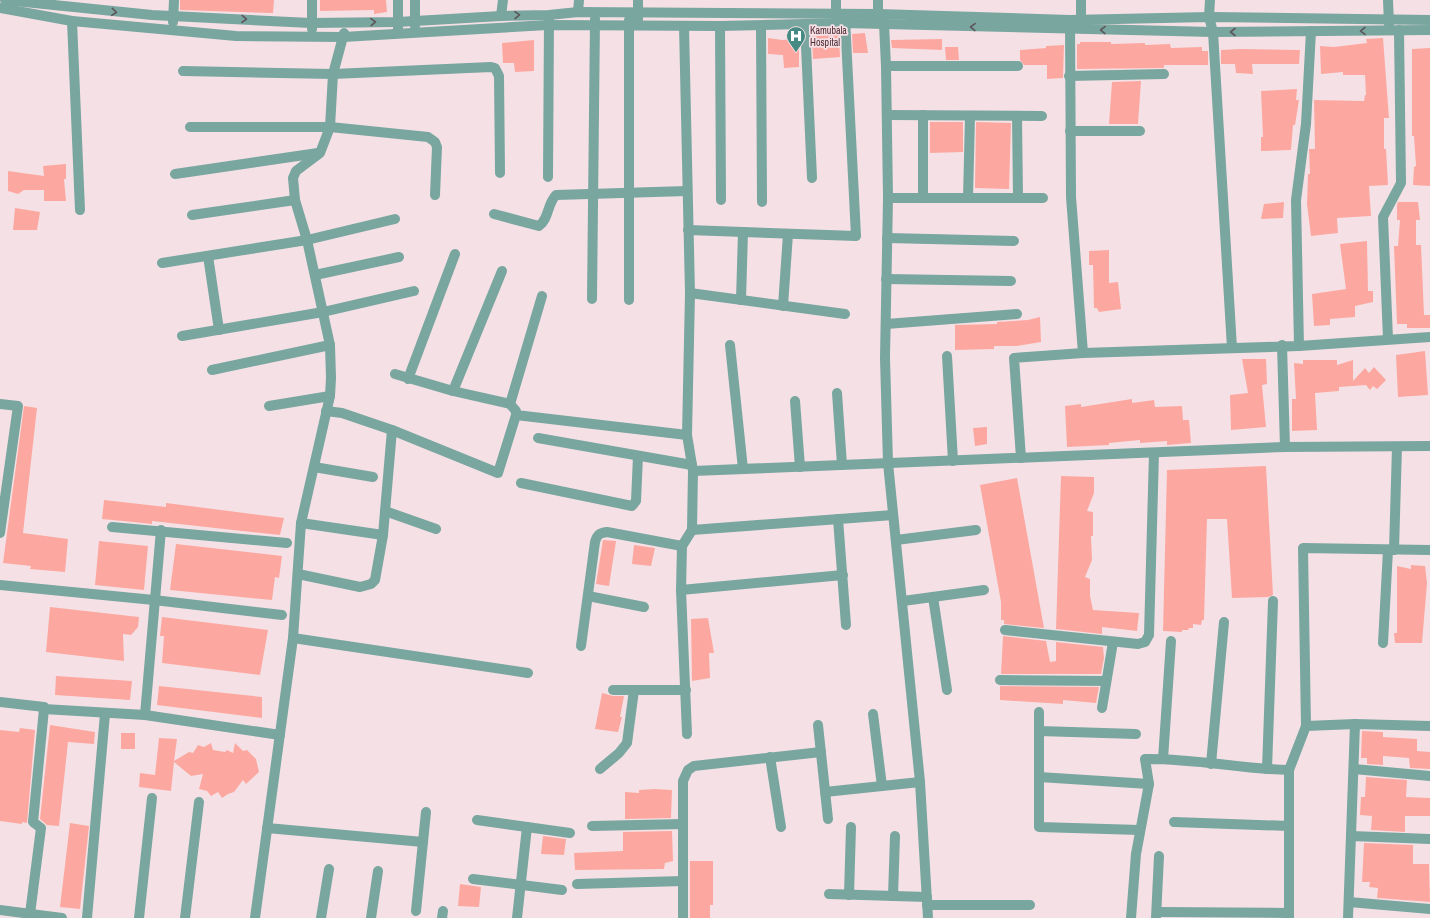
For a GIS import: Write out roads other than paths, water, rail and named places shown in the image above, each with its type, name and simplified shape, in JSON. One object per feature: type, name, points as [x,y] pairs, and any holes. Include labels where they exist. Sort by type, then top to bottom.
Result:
[{"type":"street","points":[[6,0],[93,5],[173,16],[347,23],[398,22],[501,16],[594,25],[634,26],[761,26],[805,24],[842,17],[884,24],[1070,25],[1081,19],[1209,18],[1430,20]]},
{"type":"street","points":[[172,31],[174,0]]},
{"type":"street","points":[[312,0],[312,37]]},
{"type":"street","points":[[398,0],[398,34]]},
{"type":"street","points":[[415,0],[415,34]]},
{"type":"street","points":[[501,16],[503,0]]},
{"type":"street","points":[[578,12],[579,0]]},
{"type":"street","points":[[628,300],[629,193],[634,26],[633,13],[638,0]]},
{"type":"street","points":[[688,230],[856,236],[842,17],[836,0]]},
{"type":"street","points":[[878,0],[878,14],[884,24],[886,66],[888,198],[886,279],[888,463],[920,782],[928,918]]},
{"type":"street","points":[[1081,0],[1081,19]]},
{"type":"street","points":[[1210,0],[1209,18],[1213,32],[1232,348]]},
{"type":"street","points":[[1388,0],[1389,19],[1394,30],[1401,183],[1383,217],[1388,339]]},
{"type":"street","points":[[0,8],[72,20],[231,36],[343,37],[415,34],[548,20],[578,12],[842,17],[878,14],[1213,32],[1430,30]]},
{"type":"street","points":[[592,299],[595,12]]},
{"type":"street","points":[[72,20],[80,210]]},
{"type":"street","points":[[548,20],[548,177]]},
{"type":"street","points":[[255,918],[293,638],[301,524],[330,396],[331,378],[330,345],[308,240],[295,200],[293,178],[296,171],[320,153],[330,127],[333,74],[347,23]]},
{"type":"street","points":[[805,24],[812,178]]},
{"type":"street","points":[[1070,25],[1069,76],[1071,197],[1083,353]]},
{"type":"street","points":[[684,26],[690,293],[686,435],[693,468],[692,530],[682,546],[681,590],[687,734]]},
{"type":"street","points":[[720,26],[721,200]]},
{"type":"street","points":[[761,26],[762,202]]},
{"type":"street","points":[[1299,346],[1296,200],[1306,124],[1310,32]]},
{"type":"street","points":[[886,66],[1018,66]]},
{"type":"street","points":[[183,71],[333,74],[495,68],[499,76],[500,173]]},
{"type":"street","points":[[1069,76],[1164,74]]},
{"type":"street","points":[[887,115],[1042,116]]},
{"type":"street","points":[[923,115],[923,198]]},
{"type":"street","points":[[968,198],[970,116]]},
{"type":"street","points":[[1017,116],[1018,198]]},
{"type":"street","points":[[190,127],[330,127],[432,139],[437,147],[435,195]]},
{"type":"street","points":[[1070,131],[1140,131]]},
{"type":"street","points":[[175,174],[320,153]]},
{"type":"street","points":[[494,214],[540,226],[543,224],[552,199],[556,195],[688,191]]},
{"type":"street","points":[[888,198],[1043,198]]},
{"type":"street","points":[[192,215],[295,200]]},
{"type":"street","points":[[162,263],[308,240],[395,220]]},
{"type":"street","points":[[741,300],[743,232]]},
{"type":"street","points":[[783,306],[788,234]]},
{"type":"street","points":[[887,238],[1014,241]]},
{"type":"street","points":[[408,379],[455,254]]},
{"type":"street","points":[[208,256],[218,330]]},
{"type":"street","points":[[315,275],[399,257]]},
{"type":"street","points":[[453,391],[502,271]]},
{"type":"street","points":[[886,279],[1011,281]]},
{"type":"street","points":[[182,336],[323,312],[414,291]]},
{"type":"street","points":[[690,293],[845,314]]},
{"type":"street","points":[[510,404],[542,296]]},
{"type":"street","points":[[886,324],[1017,314]]},
{"type":"street","points":[[1021,458],[1014,358],[1083,353],[1282,345],[1299,346],[1430,337]]},
{"type":"street","points":[[212,370],[330,345]]},
{"type":"street","points":[[730,345],[743,469]]},
{"type":"street","points":[[1282,345],[1285,447]]},
{"type":"street","points":[[947,356],[953,460]]},
{"type":"street","points":[[326,412],[342,413],[392,430],[498,473],[516,415],[516,411],[510,404],[453,391],[395,374]]},
{"type":"street","points":[[837,393],[842,465]]},
{"type":"street","points":[[269,406],[330,396]]},
{"type":"street","points":[[795,401],[800,467]]},
{"type":"street","points":[[0,404],[18,406],[4,463],[0,526]]},
{"type":"street","points":[[516,415],[686,435]]},
{"type":"street","points":[[298,574],[360,587],[371,584],[375,580],[383,535],[392,430]]},
{"type":"street","points":[[538,438],[638,456],[693,468],[743,469],[1285,447],[1430,446]]},
{"type":"street","points":[[1383,643],[1391,550],[1397,447]]},
{"type":"street","points":[[1006,630],[1113,642],[1138,644],[1146,642],[1150,635],[1154,452]]},
{"type":"street","points":[[522,483],[632,506],[636,501],[638,456]]},
{"type":"street","points":[[314,467],[372,478]]},
{"type":"street","points":[[385,512],[436,529]]},
{"type":"street","points":[[692,530],[893,515]]},
{"type":"street","points":[[838,519],[846,625]]},
{"type":"street","points":[[301,524],[383,535]]},
{"type":"street","points":[[112,527],[161,530],[287,543]]},
{"type":"street","points":[[145,715],[161,530]]},
{"type":"street","points":[[896,540],[976,530]]},
{"type":"street","points":[[582,646],[595,542],[601,533],[607,532],[682,546]]},
{"type":"street","points":[[1159,856],[1156,915],[1289,915],[1289,770],[1306,726],[1303,548],[1430,550]]},
{"type":"street","points":[[681,590],[843,575]]},
{"type":"street","points":[[0,585],[154,600],[282,615]]},
{"type":"street","points":[[903,601],[984,590]]},
{"type":"street","points":[[588,596],[644,607]]},
{"type":"street","points":[[933,597],[947,690]]},
{"type":"street","points":[[1267,769],[1273,601]]},
{"type":"street","points":[[1211,764],[1224,622]]},
{"type":"street","points":[[293,638],[528,673]]},
{"type":"street","points":[[1163,759],[1171,641]]},
{"type":"street","points":[[1102,708],[1113,642]]},
{"type":"street","points":[[1000,680],[1106,682]]},
{"type":"street","points":[[613,690],[686,690]]},
{"type":"street","points":[[600,769],[619,753],[628,742],[634,690]]},
{"type":"street","points":[[0,702],[44,706],[44,709],[105,714],[145,715],[280,735]]},
{"type":"street","points":[[30,914],[41,828],[33,822],[44,709]]},
{"type":"street","points":[[1039,712],[1039,827],[1140,830]]},
{"type":"street","points":[[87,918],[105,714]]},
{"type":"street","points":[[873,714],[882,786]]},
{"type":"street","points":[[1306,726],[1355,724],[1430,726]]},
{"type":"street","points":[[1348,918],[1355,724]]},
{"type":"street","points":[[818,725],[828,819]]},
{"type":"street","points":[[1039,731],[1136,734]]},
{"type":"street","points":[[683,918],[683,782],[688,770],[694,766],[821,752]]},
{"type":"street","points":[[770,757],[781,827]]},
{"type":"street","points":[[1131,918],[1136,854],[1149,784],[1146,759],[1163,759],[1289,770]]},
{"type":"street","points":[[1354,769],[1430,776]]},
{"type":"street","points":[[1039,777],[1149,784]]},
{"type":"street","points":[[825,792],[920,782]]},
{"type":"street","points":[[139,918],[152,798]]},
{"type":"street","points":[[185,918],[199,802]]},
{"type":"street","points":[[416,911],[426,812]]},
{"type":"street","points":[[477,820],[570,833]]},
{"type":"street","points":[[1174,822],[1289,826]]},
{"type":"street","points":[[592,826],[683,824]]},
{"type":"street","points":[[517,918],[527,827]]},
{"type":"street","points":[[849,895],[851,827]]},
{"type":"street","points":[[268,828],[423,842]]},
{"type":"street","points":[[893,896],[896,836]]},
{"type":"street","points":[[1351,836],[1430,839]]},
{"type":"street","points":[[321,918],[329,869]]},
{"type":"street","points":[[371,918],[378,871]]},
{"type":"street","points":[[473,879],[562,890]]},
{"type":"street","points":[[577,884],[683,881]]},
{"type":"street","points":[[829,894],[893,896],[927,901],[1030,904]]},
{"type":"street","points":[[1349,902],[1430,909]]},
{"type":"street","points":[[0,910],[62,918]]},
{"type":"place","name":"Kamubala Hospital","points":[[796,53]]}]
